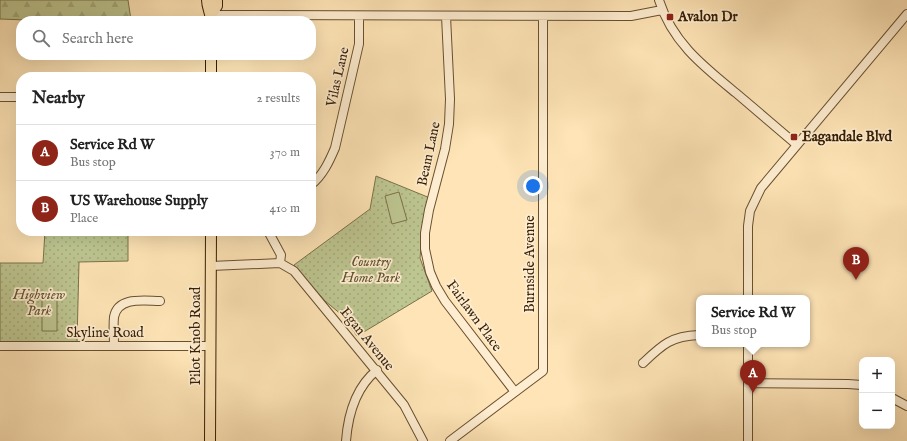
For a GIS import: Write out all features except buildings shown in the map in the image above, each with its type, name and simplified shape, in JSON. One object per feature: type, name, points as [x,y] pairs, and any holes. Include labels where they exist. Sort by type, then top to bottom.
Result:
[{"type":"main road","points":[[207,0],[207,6],[210,16]]},
{"type":"main road","points":[[212,16],[217,6],[217,0]]},
{"type":"main road","points":[[211,60],[211,72]]},
{"type":"main road","name":"Pilot Knob Road","points":[[210,441],[211,236]]},
{"type":"street","points":[[659,0],[662,10],[676,35],[696,61],[797,145]]},
{"type":"street","points":[[316,17],[631,16],[662,10]]},
{"type":"street","points":[[748,295],[748,226],[750,211],[761,188],[907,14]]},
{"type":"street","name":"Vilas Lane","points":[[316,180],[323,173],[335,148],[359,44],[359,16]]},
{"type":"street","name":"Beam Lane","points":[[426,249],[425,234],[429,210],[446,149],[450,124],[446,16]]},
{"type":"street","name":"Burnside Avenue","points":[[450,441],[542,371],[543,16]]},
{"type":"street","points":[[0,97],[16,97]]},
{"type":"street","points":[[211,266],[280,263],[281,255],[271,236]]},
{"type":"street","name":"Fairlawn Place","points":[[426,249],[430,272],[445,301],[515,392]]},
{"type":"street","name":"Egan Avenue","points":[[280,263],[294,271],[377,370],[404,405],[423,441]]},
{"type":"street","points":[[114,346],[114,316],[120,305],[130,301],[160,301]]},
{"type":"street","points":[[643,363],[661,345],[679,337],[696,335]]},
{"type":"street","name":"Skyline Road","points":[[0,346],[210,346]]},
{"type":"street","points":[[748,347],[748,441]]},
{"type":"street","points":[[346,441],[347,426],[360,388],[377,370]]},
{"type":"street","points":[[748,383],[859,385]]},
{"type":"street","points":[[895,400],[907,406]]},
{"type":"green space","points":[[0,0],[128,0],[130,16],[16,16],[16,20],[0,19]]},
{"type":"green space","name":"Country Home Park","points":[[376,176],[430,198],[422,236],[420,258],[432,291],[357,336],[342,315],[325,301],[294,265],[370,209]]},
{"type":"green space","points":[[399,192],[407,220],[392,224],[385,196]]},
{"type":"green space","name":"Highview Park","points":[[45,236],[128,236],[128,261],[79,262],[77,342],[0,342],[0,263],[43,263]]},
{"type":"green space","points":[[42,299],[57,299],[57,331],[42,331]]},
{"type":"place","name":"Avalon Dr","points":[[670,17]]},
{"type":"place","name":"Eagandale Blvd","points":[[794,137]]},
{"type":"place","name":"US Warehouse Supply","points":[[856,280]]},
{"type":"place","name":"Service Rd W","points":[[753,393]]}]
